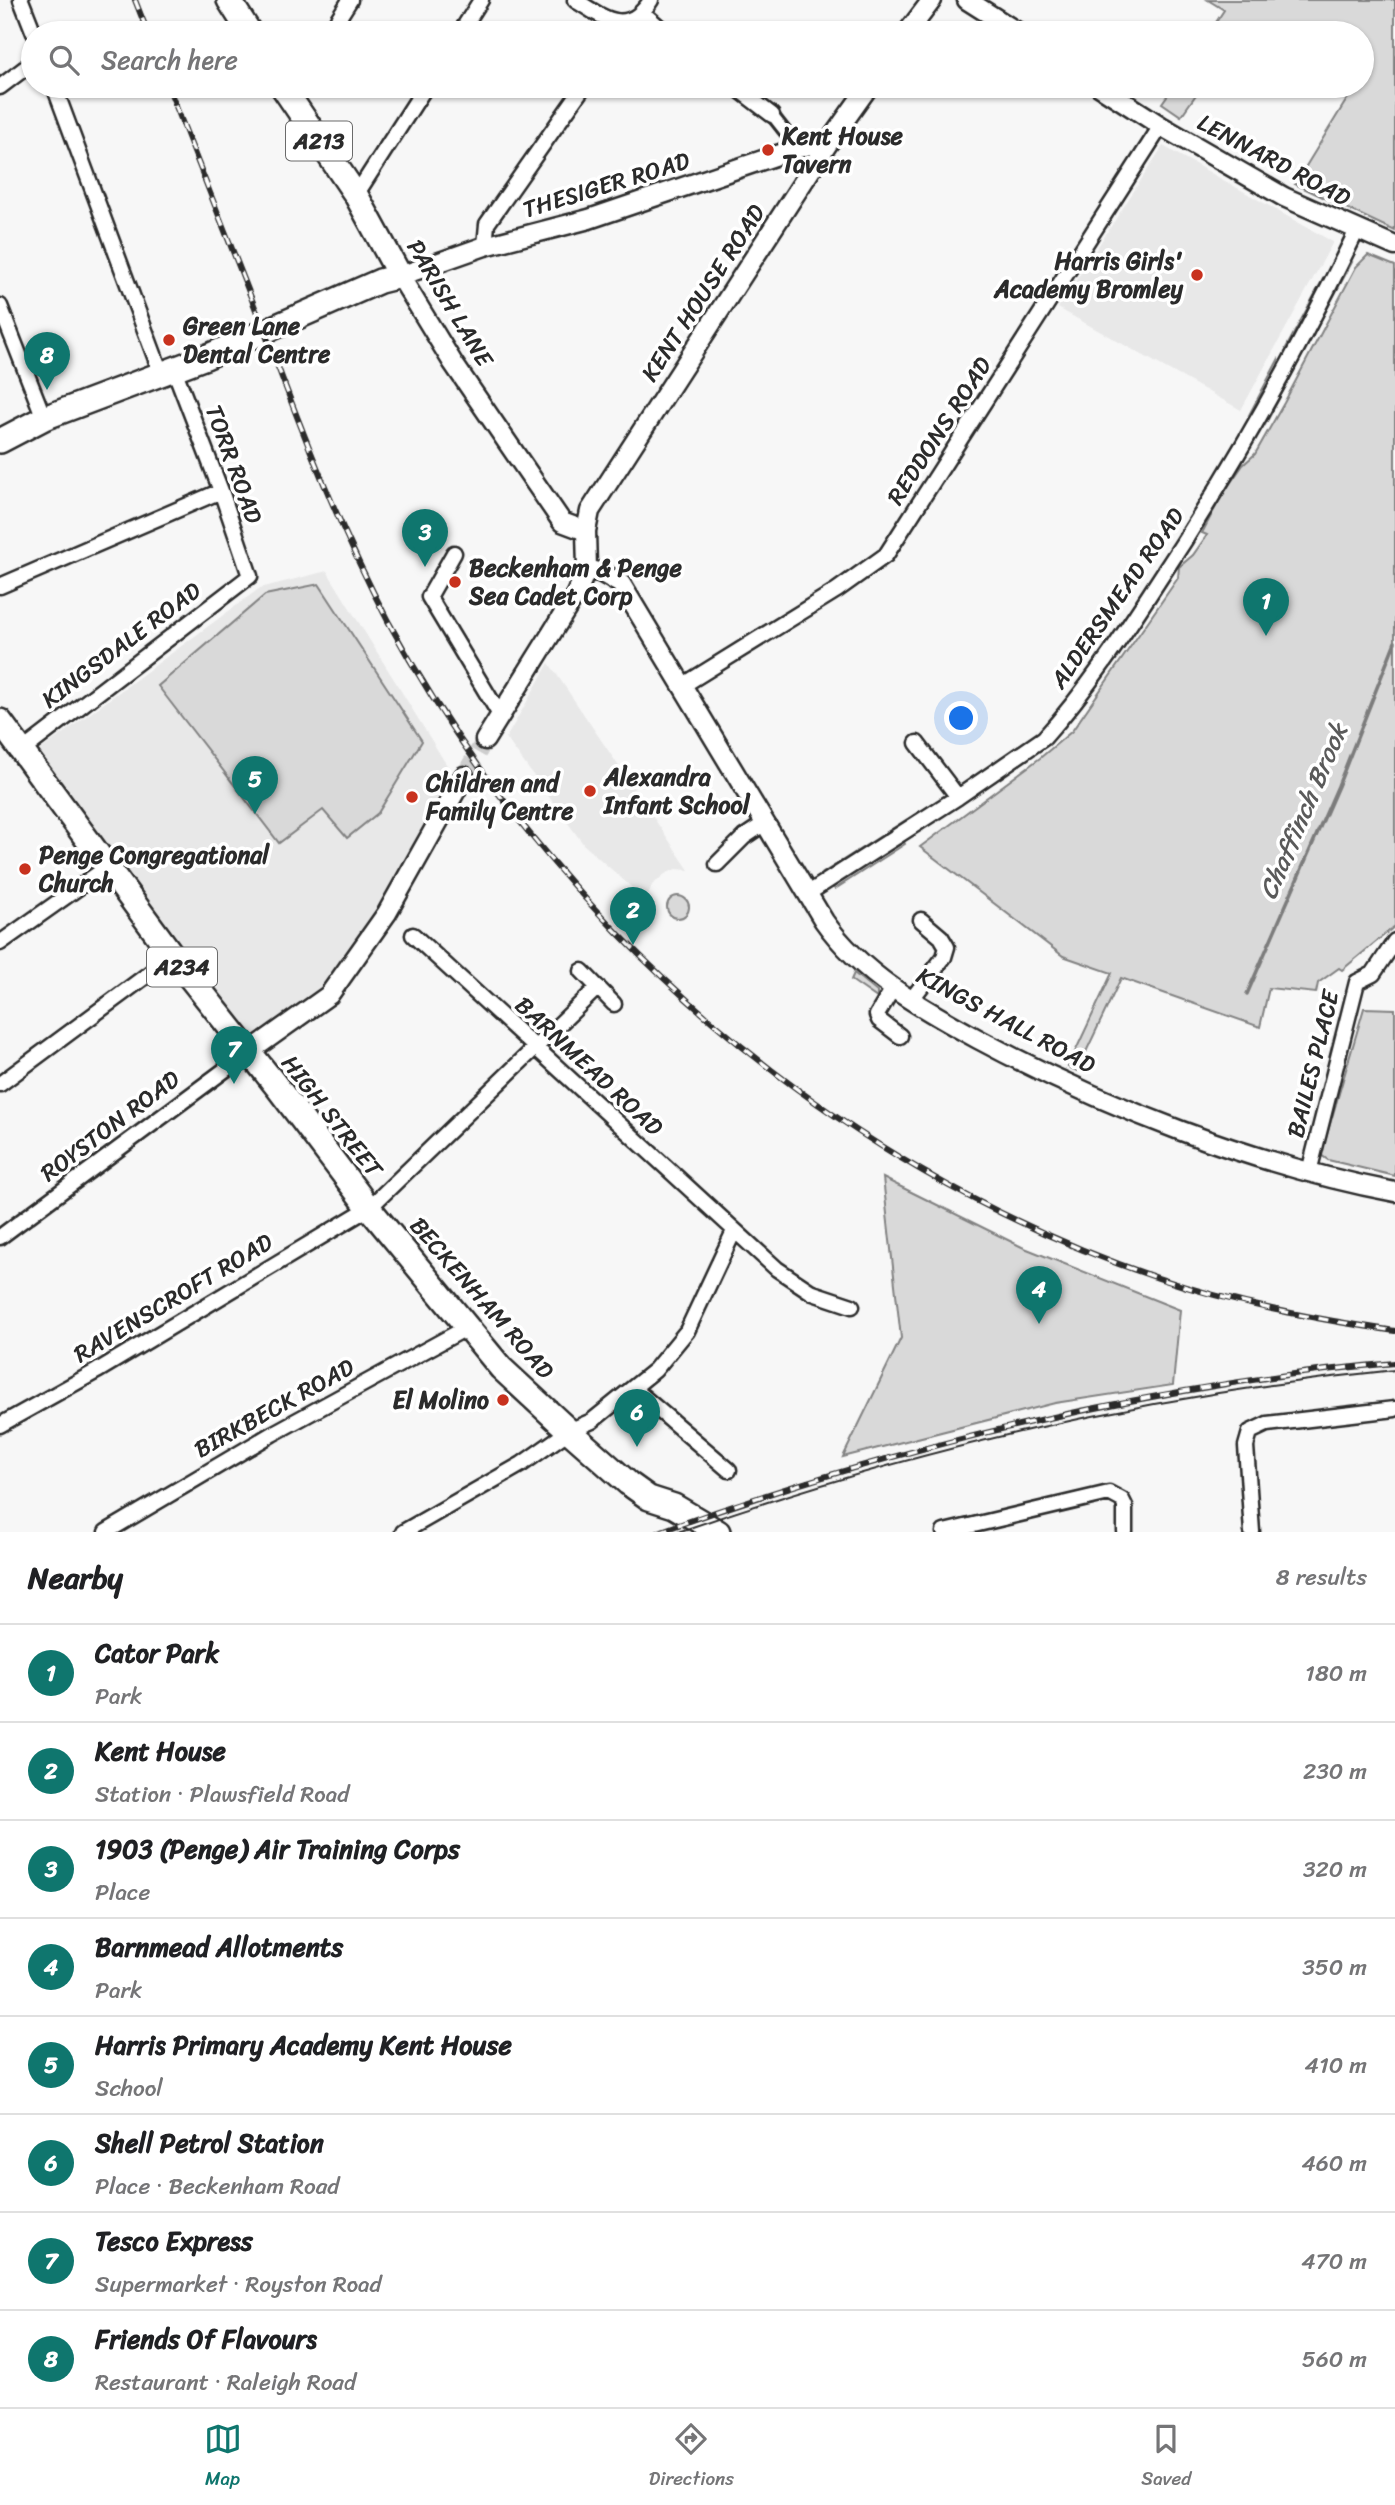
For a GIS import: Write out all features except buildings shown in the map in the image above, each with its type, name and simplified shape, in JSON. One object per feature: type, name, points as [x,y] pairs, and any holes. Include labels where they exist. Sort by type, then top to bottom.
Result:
[{"type":"main road","points":[[230,0],[243,21]]},
{"type":"main road","name":"PARISH LANE","points":[[295,98],[356,195],[400,276]]},
{"type":"main road","points":[[0,440],[44,418],[168,371],[380,281],[400,276]]},
{"type":"main road","name":"HIGH STREET","points":[[0,721],[173,956],[369,1208]]},
{"type":"main road","name":"BECKENHAM ROAD","points":[[369,1208],[501,1367],[569,1432],[628,1483],[654,1501],[666,1517],[690,1532]]},
{"type":"main road","name":"BECKENHAM ROAD","points":[[654,1501],[674,1506],[718,1532]]},
{"type":"street","points":[[21,0],[29,21]]},
{"type":"street","points":[[336,21],[349,0]]},
{"type":"street","points":[[468,21],[481,0]]},
{"type":"street","points":[[575,0],[615,21]]},
{"type":"street","points":[[631,21],[651,0]]},
{"type":"street","points":[[916,21],[932,0]]},
{"type":"street","points":[[967,0],[1000,21]]},
{"type":"street","points":[[0,87],[21,71]]},
{"type":"street","name":"TORR ROAD","points":[[59,98],[168,371],[221,491],[250,576]]},
{"type":"street","points":[[356,195],[418,98]]},
{"type":"street","points":[[485,246],[487,224],[576,98]]},
{"type":"street","points":[[749,98],[772,116],[798,148]]},
{"type":"street","name":"KENT HOUSE ROAD","points":[[586,531],[590,511],[827,145],[860,98]]},
{"type":"street","name":"LENNARD ROAD","points":[[1118,98],[1284,197],[1395,247]]},
{"type":"street","name":"REDDONS ROAD","points":[[682,687],[837,590],[886,555],[1161,126]]},
{"type":"street","name":"THESIGER ROAD","points":[[400,276],[485,246],[589,219],[798,148],[814,144],[827,145]]},
{"type":"street","name":"ALDERSMEAD ROAD","points":[[807,894],[1044,738],[1094,678],[1213,498],[1286,369],[1357,230]]},
{"type":"street","name":"PARISH LANE","points":[[400,276],[453,363],[562,522],[586,531]]},
{"type":"street","points":[[0,306],[44,418]]},
{"type":"street","points":[[0,586],[221,491]]},
{"type":"street","points":[[485,740],[576,594],[587,569],[586,531]]},
{"type":"street","points":[[454,553],[429,597],[500,715]]},
{"type":"street","name":"KINGS HALL ROAD","points":[[587,569],[602,573],[621,584],[836,938],[893,988],[1005,1053],[1065,1082],[1184,1132],[1308,1172],[1395,1192]]},
{"type":"street","name":"KINGSDALE ROAD","points":[[22,751],[250,576]]},
{"type":"street","points":[[916,743],[958,797]]},
{"type":"street","points":[[249,1052],[329,995],[387,912],[464,776]]},
{"type":"street","points":[[717,864],[748,834],[765,823]]},
{"type":"street","points":[[0,943],[109,866]]},
{"type":"street","points":[[911,1000],[944,957],[947,947],[941,937],[921,920]]},
{"type":"street","name":"BARNMEAD ROAD","points":[[413,935],[777,1269],[813,1293],[852,1306]]},
{"type":"street","name":"BAILES PLACE","points":[[1308,1172],[1357,982],[1373,974],[1395,941]]},
{"type":"street","points":[[0,1084],[173,956]]},
{"type":"street","points":[[582,971],[614,1004]]},
{"type":"street","name":"RAVENSCROFT ROAD","points":[[0,1425],[97,1371],[369,1208],[598,987]]},
{"type":"street","points":[[893,988],[877,1015],[879,1020],[900,1036]]},
{"type":"street","name":"ROYSTON ROAD","points":[[0,1237],[249,1052]]},
{"type":"street","points":[[403,1532],[522,1464],[569,1432],[592,1421],[655,1370],[687,1331],[734,1231]]},
{"type":"street","name":"BIRKBECK ROAD","points":[[106,1532],[272,1434],[468,1328]]},
{"type":"street","points":[[633,1388],[729,1469]]},
{"type":"street","points":[[1252,1532],[1246,1446],[1250,1432],[1267,1424],[1395,1409]]},
{"type":"street","points":[[944,1532],[1110,1493],[1122,1500],[1125,1506],[1125,1532]]},
{"type":"shaded area","points":[[1208,0],[1395,0],[1395,231],[1295,184],[1348,98],[1374,98],[1374,21],[1217,21],[1224,10]]},
{"type":"shaded area","points":[[1166,98],[1194,98],[1181,116],[1162,103]]},
{"type":"shaded area","name":"Harris Girls' Academy Bromley","points":[[1163,146],[1333,242],[1241,410],[1058,308]]},
{"type":"shaded area","points":[[1368,255],[1395,266],[1395,926],[1342,970],[1339,968],[1318,983],[1316,993],[1269,988],[1260,1027],[1121,978],[1077,1071],[1068,1067],[1112,973],[1063,956],[920,847],[1072,731],[1178,578],[1179,567],[1193,555],[1207,535],[1202,533],[1222,495],[1243,465],[1255,454],[1356,267]]},
{"type":"shaded area","points":[[1349,261],[1352,262],[1265,425],[1262,423]]},
{"type":"shaded area","points":[[1323,279],[1326,280],[1291,349],[1286,348]]},
{"type":"shaded area","points":[[1278,360],[1279,366],[1253,416],[1249,415]]},
{"type":"shaded area","points":[[327,571],[451,772],[376,913],[321,990],[254,1037],[35,754],[260,588]]},
{"type":"shaded area","points":[[319,584],[422,741],[378,813],[347,838],[323,810],[279,843],[158,686],[265,595]]},
{"type":"shaded area","name":"Alexandra Infant School","points":[[549,663],[689,870],[676,869],[665,874],[652,885],[646,900],[584,845],[506,738]]},
{"type":"shaded area","points":[[920,811],[921,813],[833,869],[831,873],[823,873]]},
{"type":"shaded area","points":[[904,842],[905,844],[835,889],[832,887]]},
{"type":"shaded area","points":[[678,896],[688,903],[689,907],[682,917],[678,918],[668,911],[667,907],[674,897]]},
{"type":"shaded area","points":[[854,973],[877,992],[877,998],[851,980]]},
{"type":"shaded area","points":[[1364,1008],[1395,1009],[1395,1176],[1328,1160],[1321,1155]]},
{"type":"shaded area","points":[[883,1178],[1022,1247],[1180,1310],[1173,1385],[1055,1403],[843,1457],[901,1338]]},
{"type":"waterway","name":"Chaffinch Brook","points":[[1247,994],[1338,786],[1395,642]]},
{"type":"tunnel","points":[[464,776],[485,740]]},
{"type":"tram line","points":[[678,1532],[855,1475],[1032,1429],[1211,1394],[1395,1370]]},
{"type":"railway","points":[[135,0],[143,21]]},
{"type":"railway","points":[[173,98],[323,481],[388,621],[455,732],[532,836],[617,933],[712,1022],[814,1101],[923,1171],[1038,1230],[1158,1278],[1216,1296],[1305,1316],[1395,1331]]},
{"type":"railway","points":[[659,1532],[815,1479],[1027,1423],[1120,1403],[1277,1376],[1395,1363]]},
{"type":"place","name":"Kent House Tavern","points":[[768,150]]},
{"type":"place","name":"Harris Girls' Academy Bromley","points":[[1197,275]]},
{"type":"place","name":"Green Lane Dental Centre","points":[[169,340]]},
{"type":"place","name":"Friends Of Flavours","points":[[47,390]]},
{"type":"place","name":"1903 (Penge) Air Training Corps","points":[[425,567]]},
{"type":"place","name":"Beckenham & Penge Sea Cadet Corp","points":[[455,582]]},
{"type":"place","name":"Cator Park","points":[[1266,636]]},
{"type":"place","name":"Alexandra Infant School","points":[[590,791]]},
{"type":"place","name":"Children and Family Centre","points":[[412,797]]},
{"type":"place","name":"Harris Primary Academy Kent House","points":[[255,814]]},
{"type":"place","name":"Penge Congregational Church","points":[[25,869]]},
{"type":"place","name":"Kent House","points":[[633,945]]},
{"type":"place","name":"Tesco Express","points":[[234,1084]]},
{"type":"place","name":"Barnmead Allotments","points":[[1039,1324]]},
{"type":"place","name":"El Molino","points":[[503,1400]]},
{"type":"place","name":"Shell Petrol Station","points":[[637,1447]]}]
